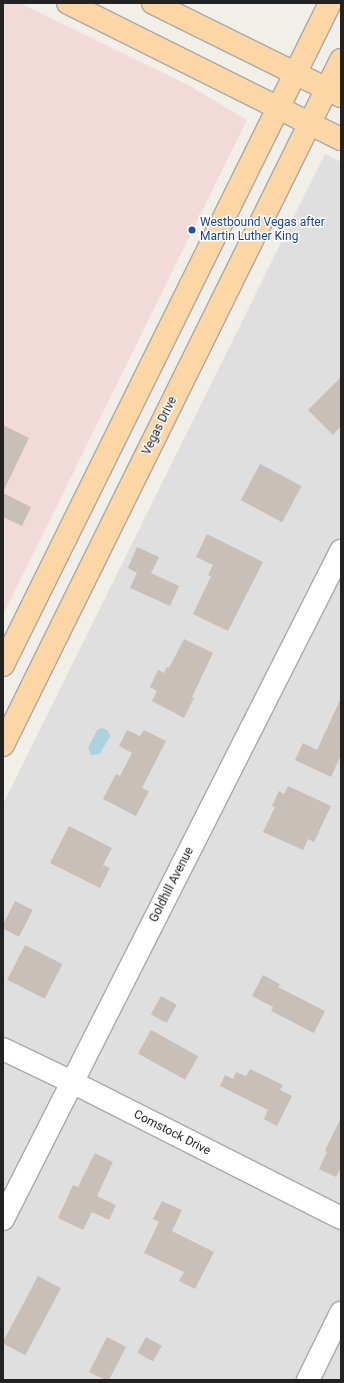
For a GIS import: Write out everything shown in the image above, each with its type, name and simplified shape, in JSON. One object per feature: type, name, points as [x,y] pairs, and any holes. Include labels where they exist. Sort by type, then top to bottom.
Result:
[{"type":"main road","points":[[68,3],[324,104],[341,139]]},
{"type":"main road","points":[[153,3],[286,90],[324,104]]},
{"type":"main road","points":[[3,665],[330,3]]},
{"type":"main road","name":"Vegas Drive","points":[[3,745],[324,104],[341,60]]},
{"type":"street","name":"Goldhill Avenue","points":[[3,1219],[341,551]]},
{"type":"street","name":"Comstock Drive","points":[[3,1049],[72,1082],[341,1218]]},
{"type":"street","points":[[308,1380],[341,1314]]},
{"type":"shaded area","points":[[3,3],[20,3],[190,86],[247,120],[3,615]]},
{"type":"shaded area","points":[[325,154],[341,162],[341,1380],[3,1380],[3,804]]},
{"type":"water","points":[[102,728],[108,731],[110,736],[100,754],[91,755],[88,748],[97,730]]},
{"type":"building","points":[[341,377],[341,426],[333,435],[308,410]]},
{"type":"building","points":[[3,425],[29,438],[3,492]]},
{"type":"building","points":[[260,464],[301,486],[282,522],[241,500]]},
{"type":"building","points":[[3,493],[31,507],[22,526],[3,517]]},
{"type":"building","points":[[207,534],[263,562],[228,631],[193,614],[211,576],[208,575],[213,565],[196,557]]},
{"type":"building","points":[[137,547],[159,557],[151,573],[179,586],[170,606],[130,588],[137,573],[128,568]]},
{"type":"building","points":[[184,639],[213,653],[192,697],[194,698],[184,718],[152,701],[157,691],[150,687],[158,670],[164,673],[167,667],[169,668]]},
{"type":"building","points":[[341,698],[341,755],[331,777],[295,760],[303,743],[317,750]]},
{"type":"building","points":[[127,730],[140,736],[144,730],[166,741],[142,788],[149,791],[136,816],[103,799],[116,774],[120,776],[132,753],[119,746]]},
{"type":"building","points":[[288,786],[331,806],[314,842],[308,839],[303,850],[263,832],[275,807],[272,806],[279,791],[284,794]]},
{"type":"building","points":[[69,826],[112,848],[103,865],[110,868],[100,888],[50,863]]},
{"type":"building","points":[[15,901],[33,910],[19,937],[3,929],[3,925]]},
{"type":"building","points":[[25,945],[62,964],[45,999],[7,980]]},
{"type":"building","points":[[263,975],[280,984],[278,987],[325,1011],[314,1033],[271,1011],[273,1007],[252,996]]},
{"type":"building","points":[[161,996],[177,1005],[167,1023],[151,1014]]},
{"type":"building","points":[[151,1030],[198,1056],[185,1080],[138,1054]]},
{"type":"building","points":[[250,1069],[283,1085],[280,1090],[292,1096],[277,1126],[264,1119],[268,1110],[220,1086],[225,1075],[233,1079],[236,1072],[246,1076]]},
{"type":"building","points":[[341,1118],[341,1168],[336,1177],[319,1169],[327,1152],[325,1150]]},
{"type":"building","points":[[95,1153],[113,1162],[97,1196],[116,1205],[109,1220],[92,1212],[83,1230],[58,1218],[73,1185],[78,1187]]},
{"type":"building","points":[[162,1201],[182,1210],[172,1231],[214,1252],[195,1289],[179,1281],[184,1272],[144,1253],[159,1222],[153,1219]]},
{"type":"building","points":[[38,1276],[61,1288],[25,1355],[3,1343],[3,1342]]},
{"type":"building","points":[[107,1337],[126,1347],[109,1380],[105,1380],[89,1372]]},
{"type":"building","points":[[146,1337],[162,1346],[153,1361],[137,1353]]},
{"type":"place","name":"Westbound Vegas after Martin Luther King","points":[[192,230]]}]
